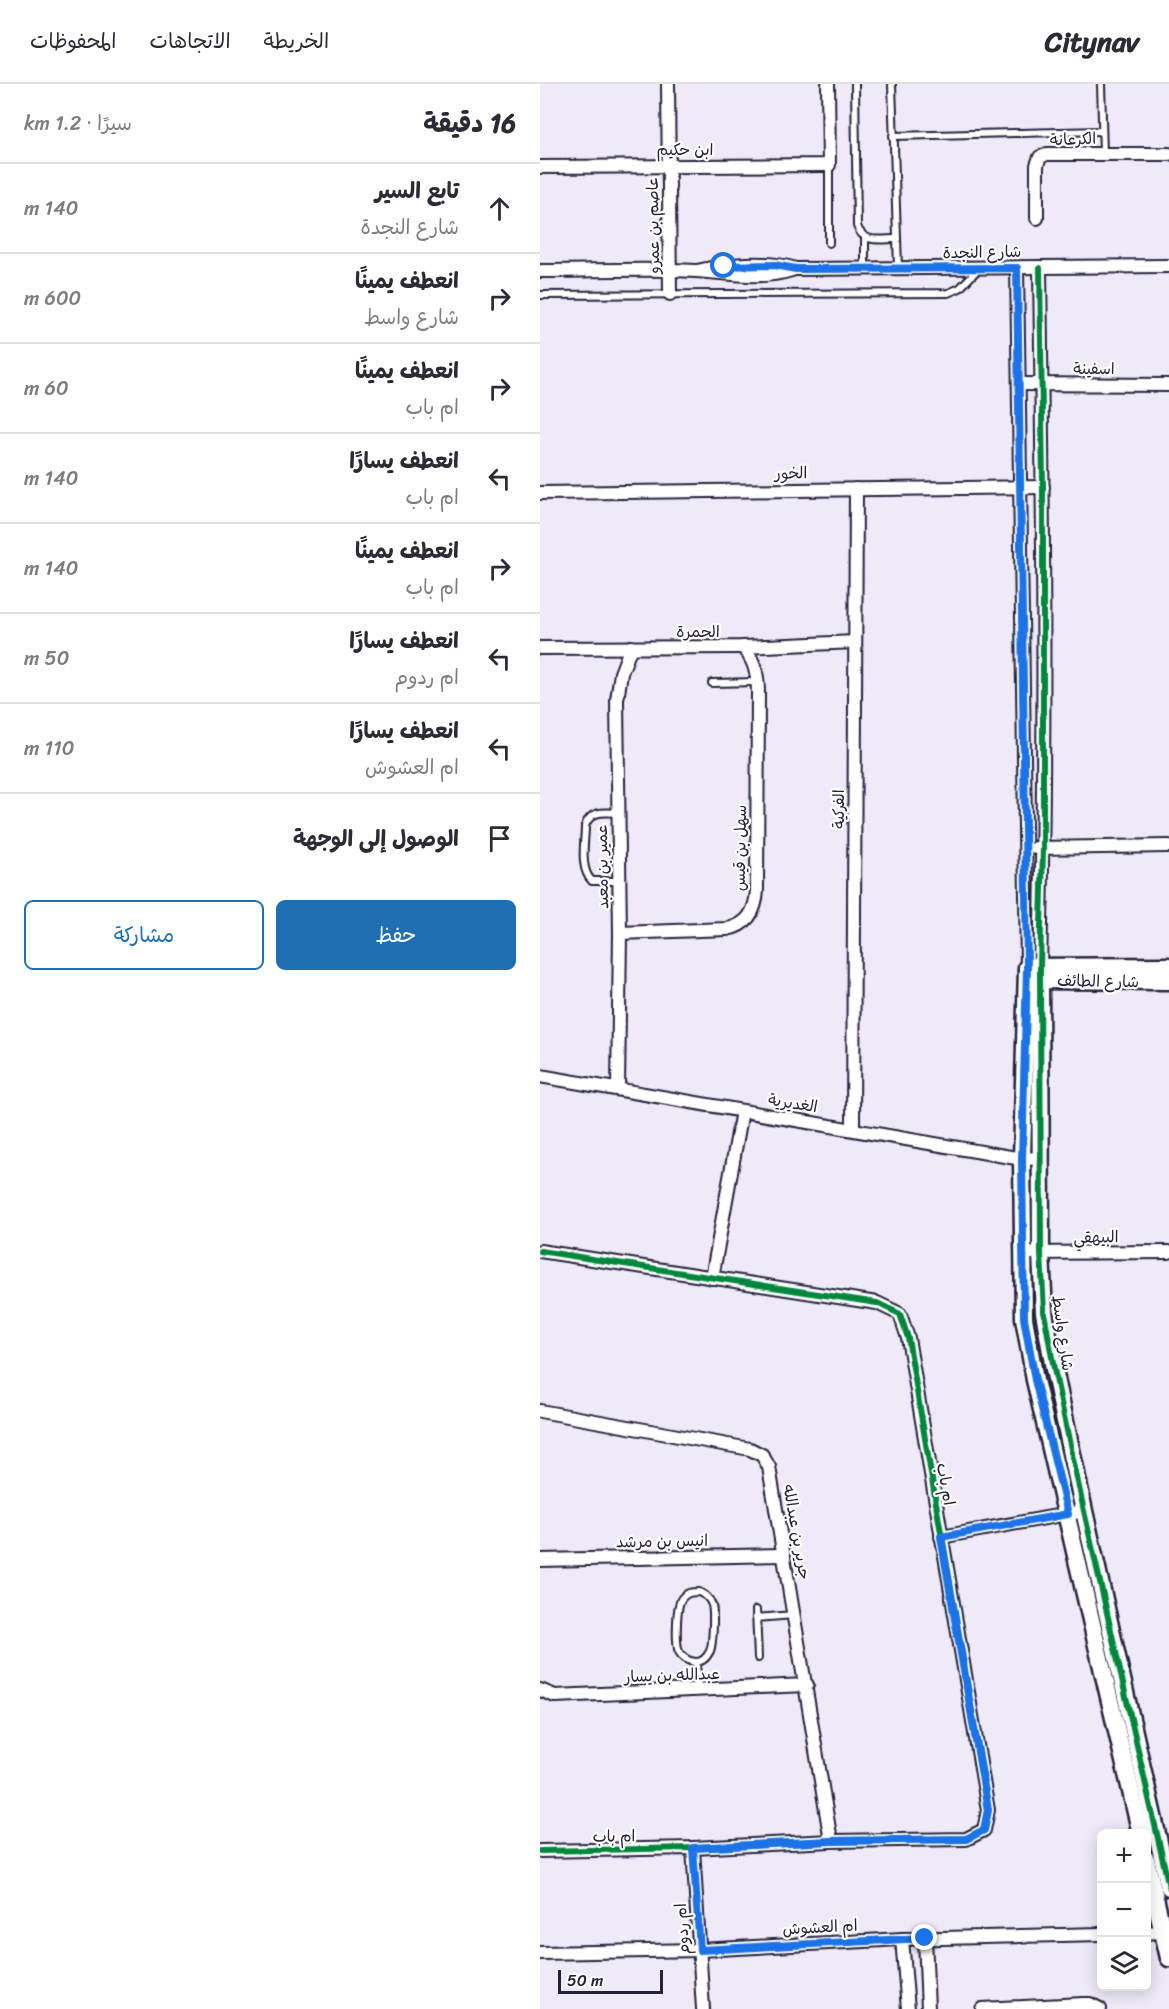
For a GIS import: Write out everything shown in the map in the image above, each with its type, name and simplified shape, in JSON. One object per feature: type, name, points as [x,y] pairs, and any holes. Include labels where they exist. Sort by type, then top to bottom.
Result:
[{"type":"street","name":"عاصم بن عمرو","points":[[668,84],[670,294]]},
{"type":"street","points":[[828,84],[829,165]]},
{"type":"street","name":"الكرعانة","points":[[1037,218],[1037,165],[1040,157],[1047,154],[1169,154]]},
{"type":"street","name":"ابن حكيم","points":[[540,167],[829,165]]},
{"type":"street","name":"شارع النجدة","points":[[540,271],[697,271],[725,275],[766,274],[796,269],[1169,266]]},
{"type":"street","name":"شارع واسط","points":[[1040,267],[1043,487],[1043,848],[1022,1159],[1024,1318],[1035,1380],[1076,1513],[1169,1887]]},
{"type":"street","name":"شارع واسط","points":[[1017,268],[1026,849],[1041,1158],[1041,1254],[1044,1312],[1076,1513],[1140,1829]]},
{"type":"street","name":"اسفينة","points":[[1019,384],[1169,385]]},
{"type":"street","name":"الخور","points":[[540,493],[1043,487]]},
{"type":"street","name":"الفركية","points":[[853,1129],[856,489]]},
{"type":"street","name":"الحمرة","points":[[540,648],[743,647],[855,642]]},
{"type":"street","name":"عمير بن معبد","points":[[618,1089],[620,933],[617,700],[621,673],[631,647]]},
{"type":"street","name":"سهل بن قيس","points":[[620,933],[727,929],[736,927],[750,917],[756,900],[758,682],[754,663],[743,647]]},
{"type":"street","points":[[1026,849],[1169,846]]},
{"type":"street","name":"شارع الطائف","points":[[1033,973],[1169,966]]},
{"type":"street","name":"شارع الطائف","points":[[1033,973],[1169,981]]},
{"type":"street","name":"الغديرية","points":[[540,1076],[1022,1159],[1041,1158]]},
{"type":"street","points":[[712,1278],[742,1111]]},
{"type":"street","name":"ام باب","points":[[540,1251],[877,1303],[900,1314],[908,1338],[988,1810],[984,1830],[966,1839],[831,1841],[693,1848],[540,1851]]},
{"type":"street","name":"البيهقي","points":[[1024,1253],[1169,1252]]},
{"type":"street","name":"جرير بن عبدالله","points":[[540,1411],[750,1449],[762,1455],[769,1467],[807,1685],[831,1841]]},
{"type":"street","points":[[941,1537],[1076,1513]]},
{"type":"street","name":"انيس بن مرشد","points":[[540,1560],[784,1555]]},
{"type":"street","name":"عبدالله بن يسار","points":[[540,1690],[555,1696],[807,1685]]},
{"type":"street","name":"ام ردوم","points":[[693,1848],[703,2009]]},
{"type":"street","points":[[1151,1883],[1160,1932],[1169,1958]]},
{"type":"street","name":"ام العشوش","points":[[540,1953],[700,1950],[925,1938],[1097,1934]]},
{"type":"street","points":[[925,1938],[928,2009]]},
{"type":"street","points":[[902,1939],[908,2009]]},
{"type":"street","points":[[982,2009],[1083,2004],[1100,2009]]},
{"type":"lane","points":[[855,84],[858,231],[865,238],[873,240],[897,239]]},
{"type":"lane","points":[[892,84],[898,269]]},
{"type":"lane","points":[[1101,84],[1103,154]]},
{"type":"lane","points":[[893,136],[1102,131]]},
{"type":"lane","points":[[829,165],[829,243]]},
{"type":"lane","points":[[865,238],[865,268]]},
{"type":"lane","points":[[540,295],[948,293],[960,288],[978,268]]},
{"type":"lane","points":[[712,682],[758,682]]},
{"type":"lane","points":[[618,813],[599,812],[586,821],[585,866],[587,875],[592,881],[619,881]]},
{"type":"lane","points":[[699,1592],[708,1597],[712,1606],[711,1645],[704,1659],[696,1662],[681,1655],[678,1648],[678,1609],[681,1599],[689,1593],[699,1592]]},
{"type":"lane","points":[[756,1610],[758,1658]]},
{"type":"lane","points":[[756,1618],[794,1615]]},
{"type":"lane","points":[[696,1662],[698,1690]]},
{"type":"cycle path","points":[[1040,268],[1043,487],[1041,1254],[1044,1312],[1084,1511],[1169,1887]]},
{"type":"cycle path","points":[[540,1251],[877,1303],[900,1314],[908,1338],[988,1810],[984,1830],[966,1839],[831,1841],[693,1848],[540,1851]]},
{"type":"route","points":[[724,266],[774,265],[796,269],[1017,268],[1027,967],[1022,1159],[1024,1318],[1035,1380],[1068,1514],[941,1537],[988,1810],[984,1830],[966,1839],[831,1841],[693,1848],[700,1950],[925,1938]]}]
